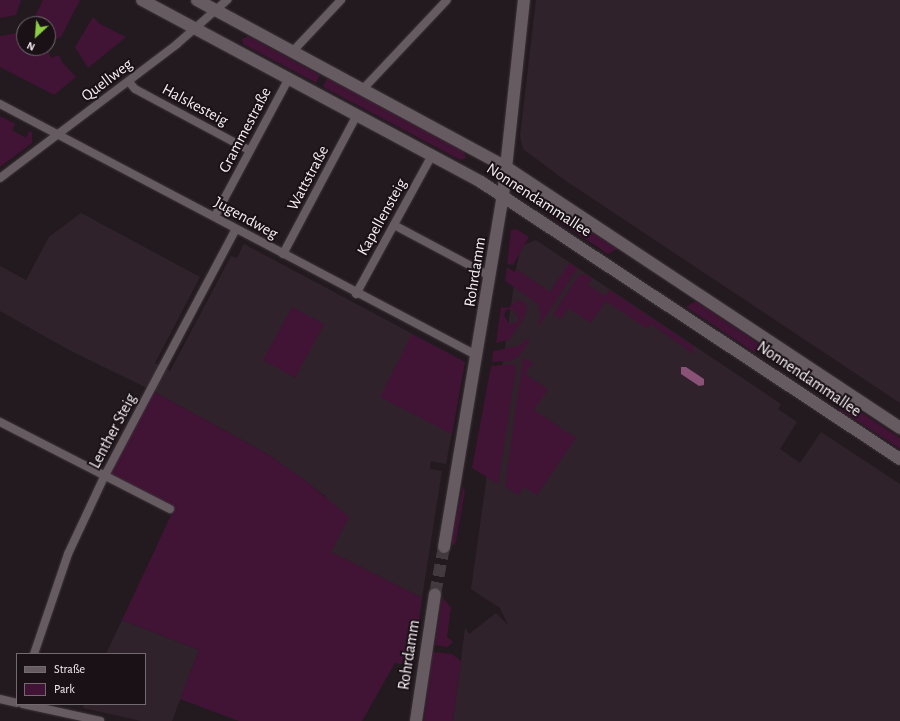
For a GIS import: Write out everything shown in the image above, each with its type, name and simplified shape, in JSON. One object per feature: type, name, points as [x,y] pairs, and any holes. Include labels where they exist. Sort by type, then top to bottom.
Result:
[{"type":"main road","name":"Nonnendammallee","points":[[142,0],[357,114],[503,196],[900,459]]},
{"type":"main road","name":"Nonnendammallee","points":[[197,0],[363,88],[506,167],[900,428]]},
{"type":"main road","name":"Rohrdamm","points":[[444,547],[478,356],[503,196],[524,0]]},
{"type":"main road","name":"Rohrdamm","points":[[416,721],[435,594]]},
{"type":"street","name":"Quellweg","points":[[0,178],[129,82],[196,29],[227,0]]},
{"type":"street","points":[[294,51],[341,0]]},
{"type":"street","points":[[363,88],[447,0]]},
{"type":"street","name":"Grammestraße","points":[[215,216],[249,150],[289,78]]},
{"type":"street","name":"Halskesteig","points":[[129,82],[135,89],[249,150]]},
{"type":"street","name":"Jugendweg","points":[[0,104],[215,216],[236,229],[356,294],[478,356]]},
{"type":"street","name":"Wattstraße","points":[[283,254],[357,114]]},
{"type":"street","name":"Kapellensteig","points":[[356,294],[432,155]]},
{"type":"street","points":[[394,225],[490,276]]},
{"type":"street","name":"Lenther Steig","points":[[34,653],[68,554],[104,477],[236,229]]},
{"type":"street","points":[[0,422],[104,477],[170,509]]},
{"type":"street","points":[[0,699],[16,703]]},
{"type":"street","points":[[28,705],[100,721]]},
{"type":"shaded area","points":[[536,0],[900,0],[900,403],[566,181],[523,149],[520,136]]},
{"type":"shaded area","points":[[81,213],[200,277],[155,363],[170,371],[231,256],[237,258],[244,244],[465,362],[446,464],[431,461],[430,469],[442,471],[422,598],[331,552],[325,496],[269,455],[151,390],[69,350],[0,311],[0,266],[26,280],[49,237]]},
{"type":"shaded area","points":[[536,240],[781,404],[778,409],[797,422],[780,449],[800,463],[821,432],[900,484],[900,721],[453,721],[465,628],[469,634],[496,613],[508,625],[500,608],[471,589],[516,269],[521,246]]},
{"type":"shaded area","points":[[681,367],[686,367],[704,379],[704,385],[699,386],[681,374]]},
{"type":"shaded area","points":[[122,620],[199,650],[172,721],[141,721],[83,708],[84,705],[146,705],[146,653],[106,653]]},
{"type":"green space","points":[[0,0],[21,0],[16,15],[0,18]]},
{"type":"green space","points":[[43,0],[80,0],[61,37],[56,39],[56,16],[35,16]]},
{"type":"green space","points":[[93,17],[100,24],[126,37],[88,68],[75,47]]},
{"type":"green space","points":[[16,33],[16,56],[50,56],[51,58],[59,55],[62,62],[76,77],[54,95],[0,67],[0,36]]},
{"type":"green space","points":[[248,36],[320,75],[316,83],[243,44],[242,39]]},
{"type":"green space","points":[[327,78],[464,152],[466,158],[460,160],[323,87]]},
{"type":"green space","points":[[0,116],[15,124],[12,130],[26,138],[29,131],[32,132],[32,143],[0,167]]},
{"type":"green space","points":[[552,206],[617,249],[608,254],[547,214]]},
{"type":"green space","points":[[516,229],[529,237],[513,265],[507,264],[511,230]]},
{"type":"green space","points":[[569,263],[578,268],[540,325],[538,324],[541,315],[538,304],[505,281],[507,267],[514,272],[516,269],[550,292]]},
{"type":"green space","points":[[583,274],[592,278],[588,285],[605,296],[610,290],[693,346],[695,355],[651,324],[647,329],[606,301],[591,323],[568,308],[561,319],[553,314],[578,276]]},
{"type":"green space","points":[[517,300],[525,302],[527,307],[525,316],[509,340],[496,343],[501,307],[508,308]],"holes":[[[513,309],[519,318],[516,323],[509,324],[504,315],[506,310]]]},
{"type":"green space","points":[[695,301],[758,343],[761,349],[755,353],[686,307]]},
{"type":"green space","points":[[292,307],[324,324],[295,378],[263,360]]},
{"type":"green space","points":[[412,334],[465,362],[452,434],[380,397]]},
{"type":"green space","points":[[527,339],[530,340],[519,356],[511,361],[492,362],[493,351],[519,346]]},
{"type":"green space","points":[[523,358],[533,363],[525,374],[548,389],[534,410],[576,438],[537,495],[524,487],[518,495],[505,486]]},
{"type":"green space","points":[[514,364],[516,369],[498,484],[472,468],[491,366]]},
{"type":"green space","points":[[151,390],[269,455],[306,481],[349,517],[331,552],[422,598],[413,666],[395,663],[362,721],[239,721],[180,699],[199,650],[122,620],[173,511],[104,477]]},
{"type":"green space","points":[[844,401],[900,438],[900,449],[839,409]]},
{"type":"green space","points":[[463,486],[465,492],[455,546],[451,542]]},
{"type":"green space","points":[[442,597],[451,608],[447,637],[453,642],[447,647],[435,645]]},
{"type":"green space","points":[[433,652],[452,654],[461,661],[453,721],[424,721]]},
{"type":"tunnel","points":[[435,594],[444,547]]}]
